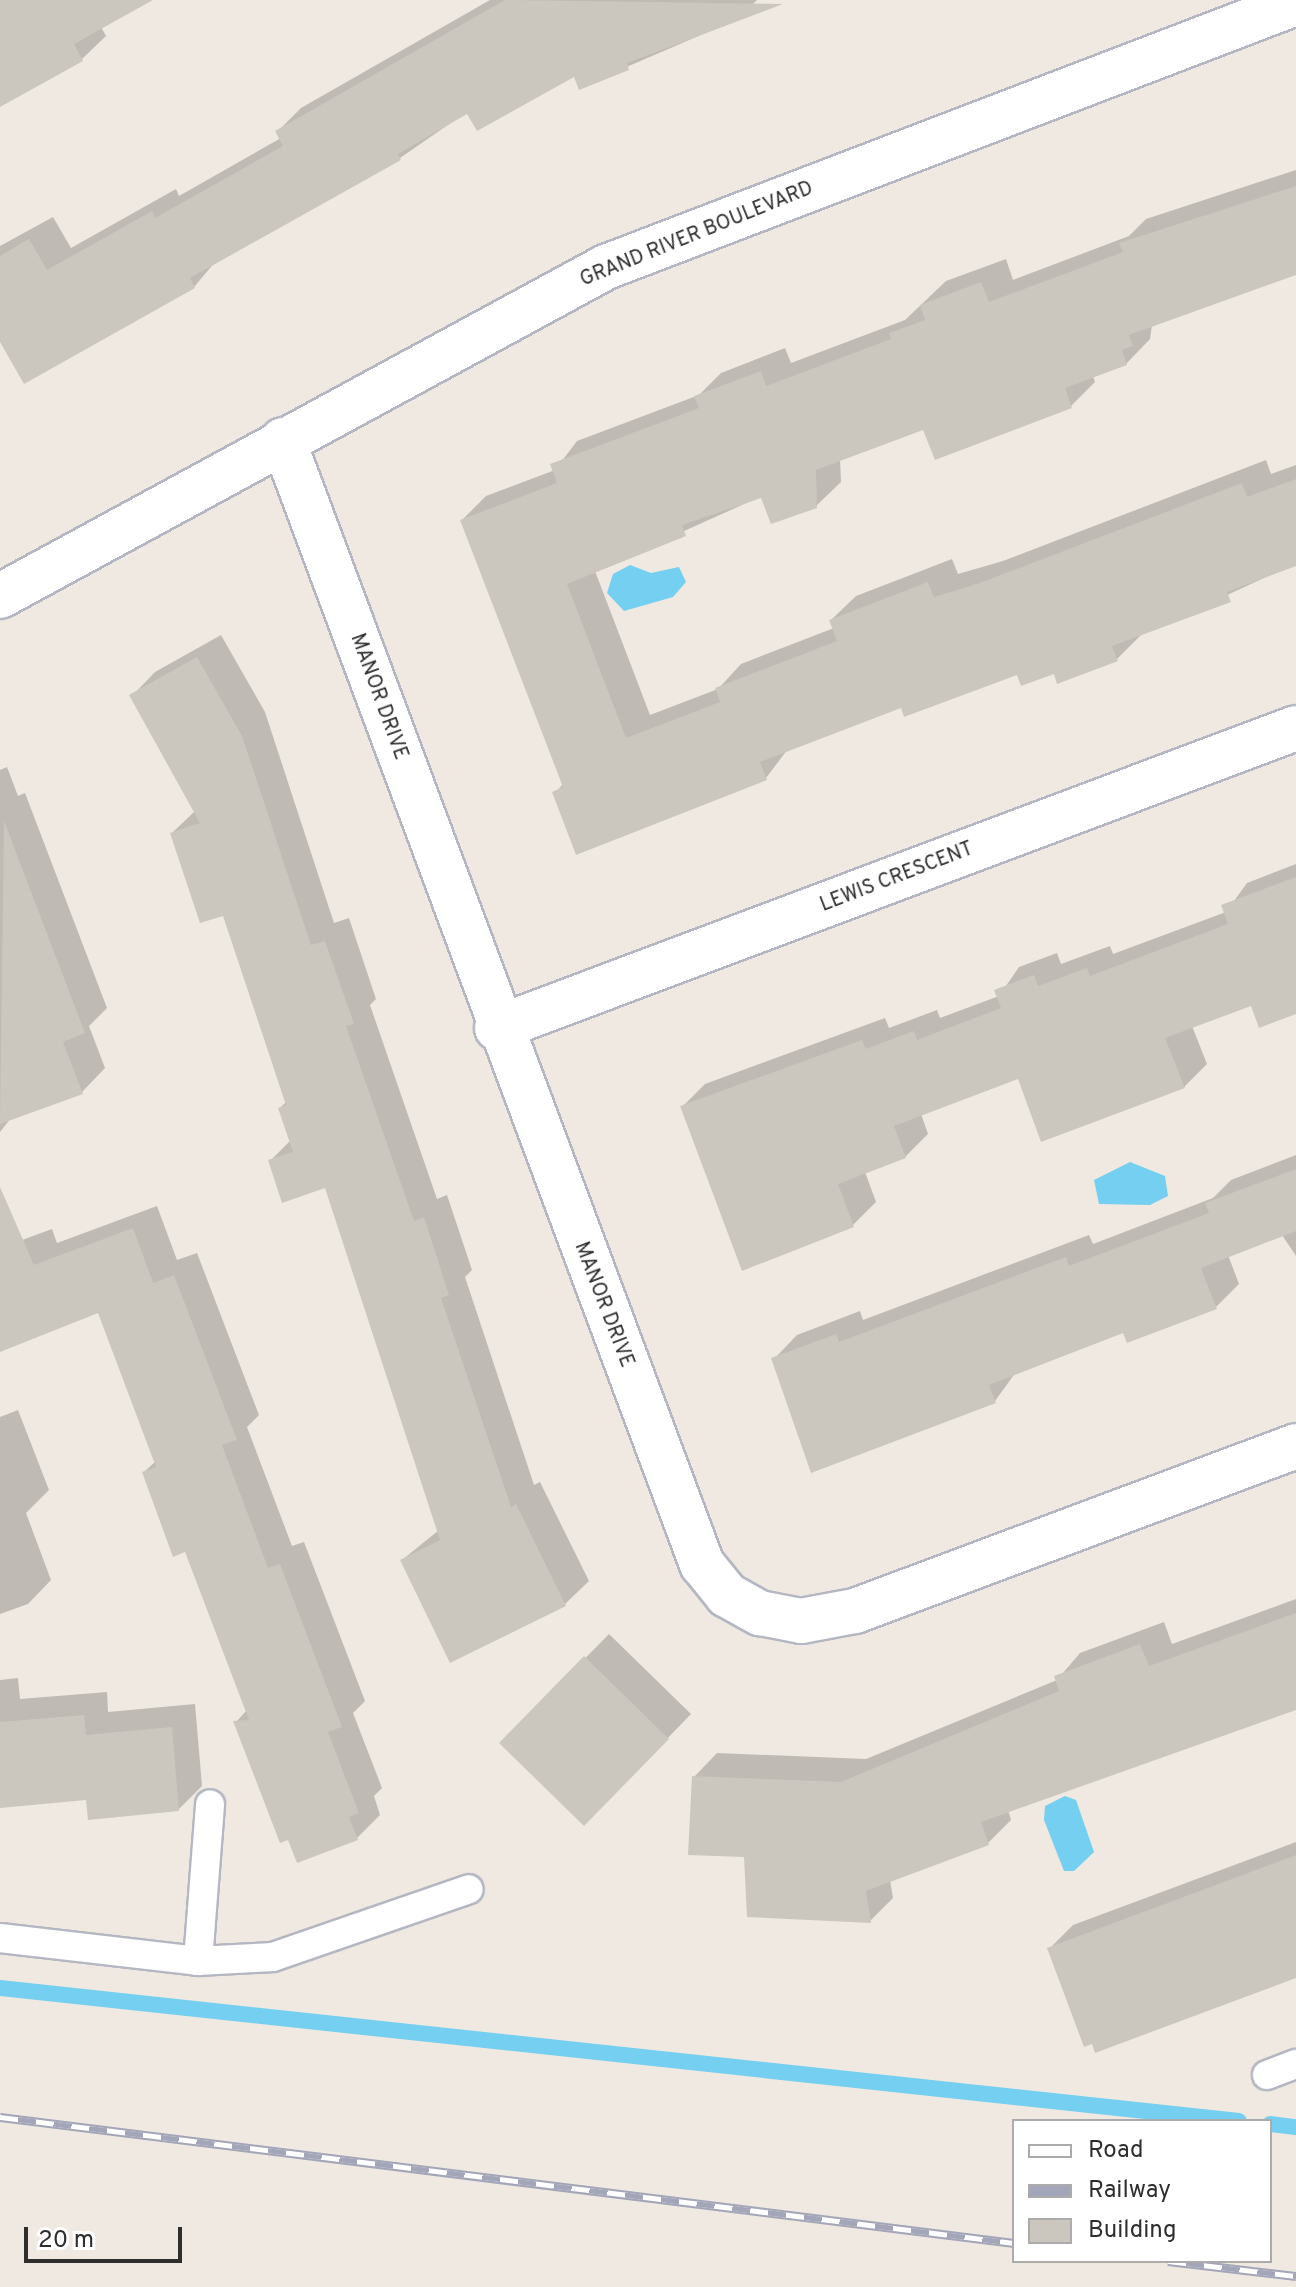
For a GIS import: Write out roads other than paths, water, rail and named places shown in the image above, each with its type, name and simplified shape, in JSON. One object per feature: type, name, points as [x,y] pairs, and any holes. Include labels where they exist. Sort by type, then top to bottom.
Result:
[{"type":"street","name":"GRAND RIVER BOULEVARD","points":[[0,596],[606,267],[1296,3]]},
{"type":"street","name":"MANOR DRIVE","points":[[283,440],[497,1028],[702,1564],[727,1595],[760,1613],[801,1621],[855,1611],[1296,1446]]},
{"type":"street","name":"LEWIS CRESCENT","points":[[497,1028],[1296,728]]},
{"type":"lane","points":[[198,1961],[210,1804]]},
{"type":"lane","points":[[0,1938],[198,1961],[273,1957],[469,1889]]},
{"type":"lane","points":[[1267,2075],[1296,2064]]},
{"type":"water","points":[[630,565],[651,573],[679,567],[686,582],[673,597],[624,611],[607,593],[613,574]]},
{"type":"water","points":[[1130,1162],[1165,1176],[1168,1196],[1150,1205],[1099,1204],[1094,1180]]},
{"type":"water","points":[[1065,1796],[1076,1800],[1094,1852],[1074,1871],[1064,1871],[1044,1820],[1045,1806]]},
{"type":"waterway","points":[[0,1988],[1220,2119]]},
{"type":"waterway","points":[[1272,2124],[1296,2127]]},
{"type":"railway","points":[[0,2117],[1012,2243]]},
{"type":"railway","points":[[1185,2263],[1296,2276]]}]
